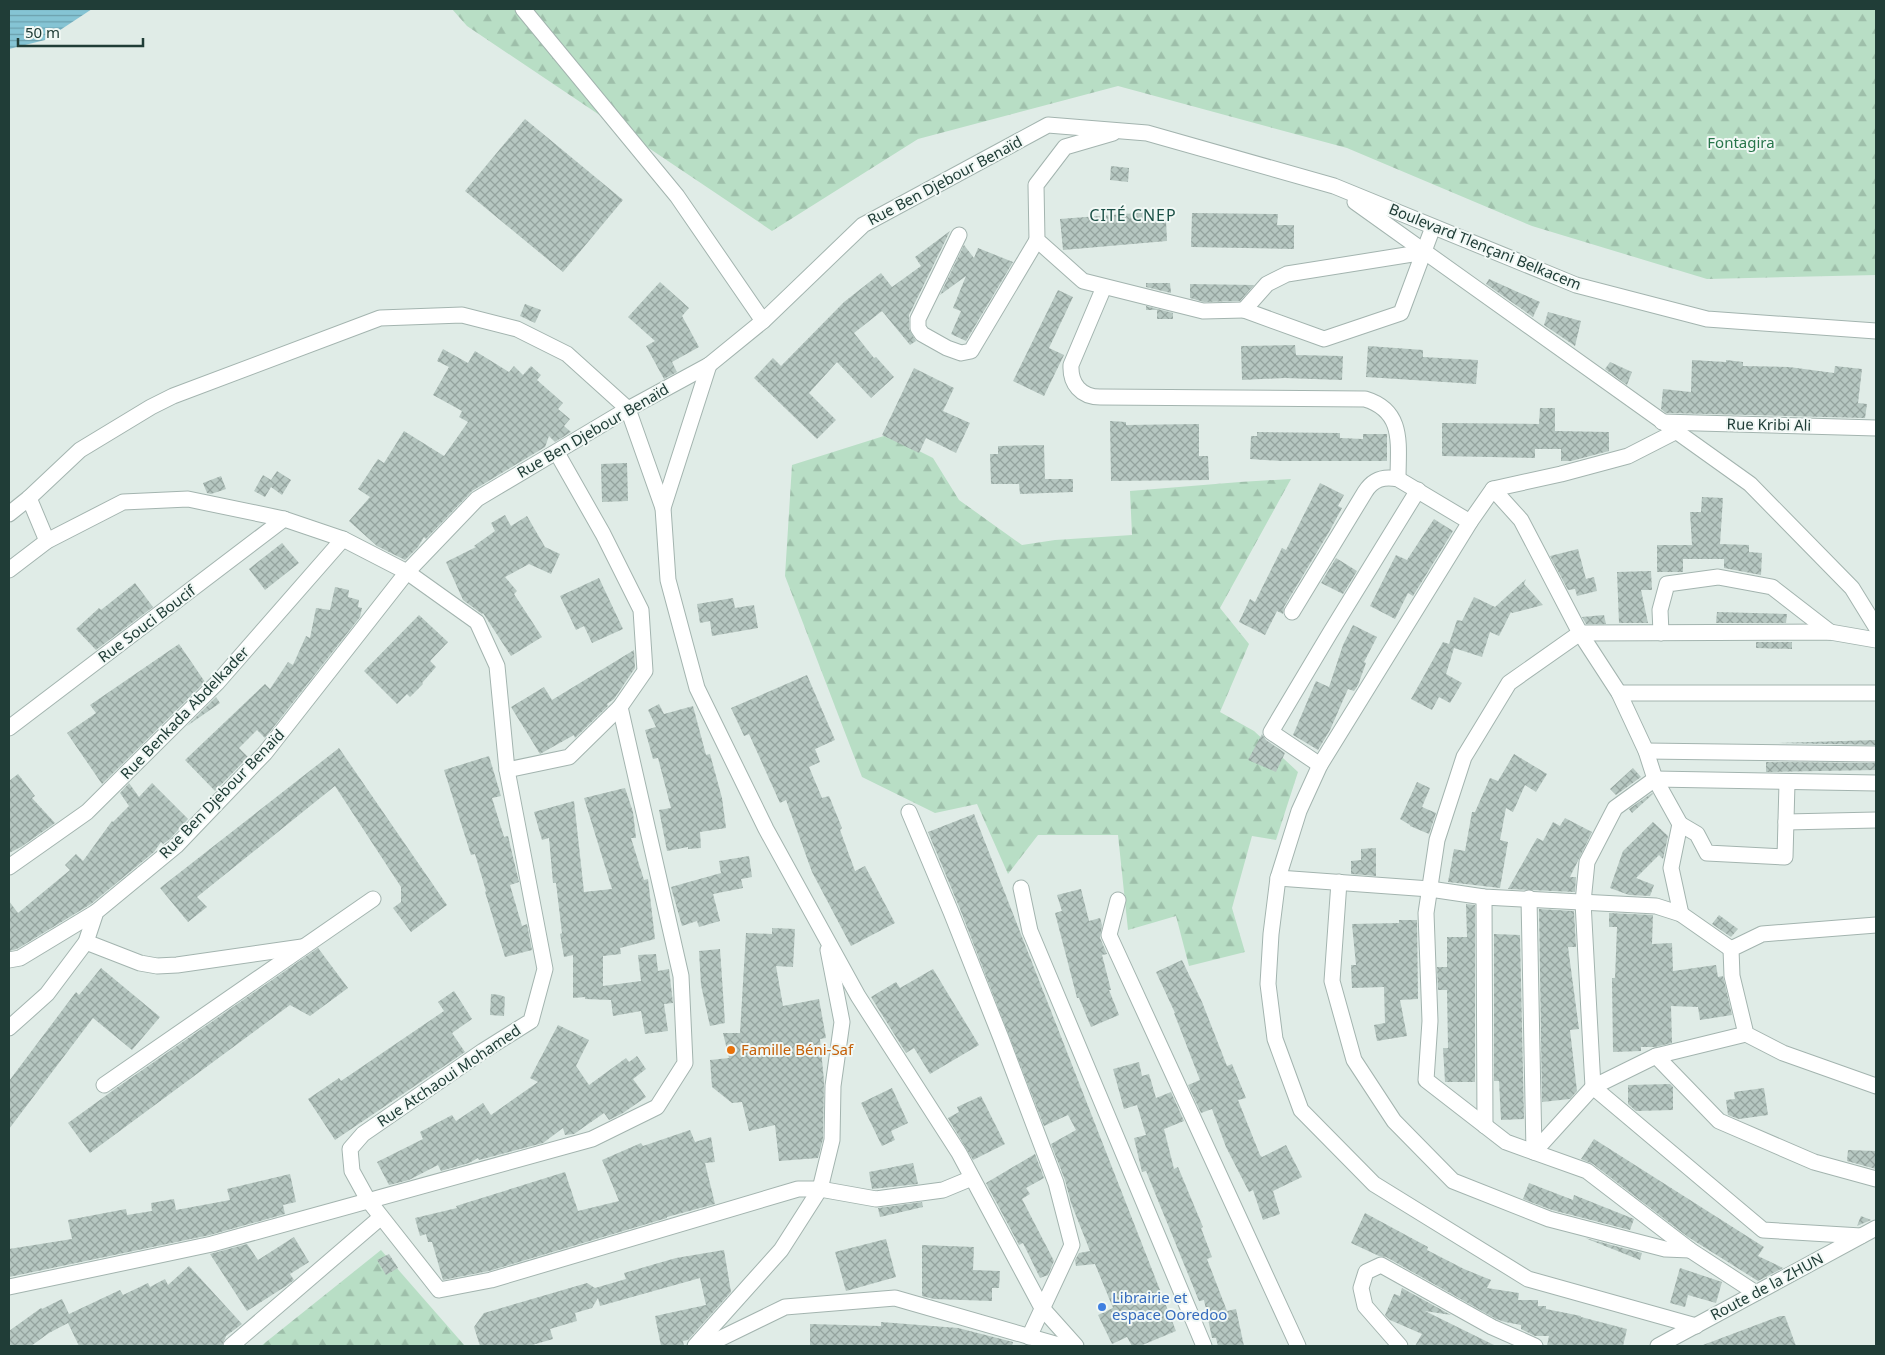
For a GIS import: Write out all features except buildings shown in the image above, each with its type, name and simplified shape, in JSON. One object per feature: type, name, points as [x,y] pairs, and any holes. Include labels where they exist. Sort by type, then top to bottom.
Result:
[{"type":"street","points":[[523,9],[678,196],[763,321]]},
{"type":"street","name":"Rue Ben Djebour Benaïd","points":[[96,912],[176,846],[265,753],[407,572],[477,499],[628,409],[709,365],[763,321],[863,225],[1048,125],[1147,133],[1334,186]]},
{"type":"street","points":[[959,234],[918,319],[918,328],[922,334],[946,348],[961,353],[971,351],[1037,240],[1036,185],[1065,147],[1070,126]]},
{"type":"street","points":[[1065,147],[1121,131]]},
{"type":"street","points":[[1334,186],[1750,484],[1852,588],[1876,626]]},
{"type":"street","name":"Boulevard Tlençani Belkacem","points":[[1334,186],[1576,286],[1707,319],[1876,331]]},
{"type":"street","points":[[1376,204],[1380,219]]},
{"type":"street","points":[[1037,240],[1083,281],[1203,311],[1244,310],[1324,339],[1401,313],[1433,227]]},
{"type":"street","points":[[1244,310],[1267,284],[1287,274],[1425,252]]},
{"type":"street","points":[[1104,286],[1071,365],[1070,374],[1072,382],[1084,394],[1092,397],[1365,399],[1376,402],[1393,418],[1398,434],[1398,479]]},
{"type":"street","points":[[9,514],[29,498],[80,450],[150,407],[173,396],[380,318],[462,315],[517,329],[567,354],[628,409],[663,508],[668,580],[697,688],[766,829],[858,996],[959,1153],[1042,1308],[1076,1346]]},
{"type":"street","points":[[663,508],[709,365]]},
{"type":"street","name":"Rue Kribi Ali","points":[[1662,422],[1876,428]]},
{"type":"street","points":[[1676,432],[1628,456],[1561,474],[1493,489],[1470,522],[1320,765],[1299,811],[1278,878],[1268,984],[1275,1039],[1301,1110],[1374,1184],[1528,1279],[1696,1326]]},
{"type":"street","points":[[507,770],[569,757],[620,707],[645,671],[641,610],[603,534],[557,453]]},
{"type":"street","points":[[1292,612],[1368,486],[1379,479],[1386,477],[1398,479],[1470,522]]},
{"type":"street","points":[[1493,489],[1520,520],[1580,633],[1619,693],[1646,751],[1655,779],[1680,824],[1696,834],[1708,853],[1785,857],[1787,782]]},
{"type":"street","points":[[1320,765],[1271,732],[1418,490]]},
{"type":"street","points":[[29,498],[47,541]]},
{"type":"street","name":"Rue Atchaoui Mohamed","points":[[9,570],[47,541],[123,502],[188,498],[284,519],[343,539],[407,572],[477,622],[497,666],[507,770],[545,969],[531,1021],[483,1051],[363,1134],[350,1150],[352,1170],[368,1200],[380,1218],[439,1290],[491,1280],[798,1189],[820,1188],[876,1199],[943,1190],[972,1178]]},
{"type":"street","name":"Rue Souci Boucif","points":[[9,728],[284,519]]},
{"type":"street","name":"Rue Benkada Abdelkader","points":[[9,867],[87,812],[217,683],[343,539]]},
{"type":"street","points":[[1661,633],[1660,610],[1667,584],[1718,577],[1772,586],[1830,632]]},
{"type":"street","points":[[1756,1293],[1690,1250],[1586,1171],[1506,1142],[1426,1080],[1430,1021],[1426,913],[1437,840],[1464,757],[1509,683],[1580,633],[1830,632],[1876,640]]},
{"type":"street","points":[[1619,693],[1876,693]]},
{"type":"street","points":[[9,1287],[212,1244],[592,1139],[657,1107],[684,1063],[681,976],[620,707]]},
{"type":"street","points":[[1646,751],[1876,754]]},
{"type":"street","points":[[1861,1236],[1763,1230],[1593,1088],[1583,902],[1586,862],[1615,808],[1655,779],[1876,783]]},
{"type":"street","points":[[909,812],[951,912],[1056,1183],[1072,1245],[1029,1337]]},
{"type":"street","points":[[1786,822],[1876,820]]},
{"type":"street","points":[[1680,824],[1671,868],[1681,914]]},
{"type":"street","points":[[1278,878],[1430,889],[1484,897],[1656,906],[1681,914],[1731,949]]},
{"type":"street","points":[[1340,882],[1332,981],[1354,1060],[1394,1121],[1453,1181],[1549,1220],[1665,1248],[1690,1250]]},
{"type":"street","points":[[1020,888],[1030,931],[1204,1346]]},
{"type":"street","points":[[1484,897],[1485,1126]]},
{"type":"street","points":[[1529,898],[1534,1152]]},
{"type":"street","points":[[104,1085],[373,899]]},
{"type":"street","points":[[1118,900],[1110,935],[1298,1346]]},
{"type":"street","points":[[9,1028],[47,994],[86,942],[96,912]]},
{"type":"street","points":[[9,960],[20,958],[96,912]]},
{"type":"street","points":[[1731,949],[1762,934],[1876,925]]},
{"type":"street","points":[[695,1346],[781,1250],[820,1188],[832,1140],[833,1086],[842,1022],[825,937]]},
{"type":"street","points":[[86,942],[140,963],[157,966],[177,965],[304,947]]},
{"type":"street","points":[[1731,949],[1732,976],[1746,1034]]},
{"type":"street","points":[[1534,1152],[1593,1088],[1656,1056],[1746,1034],[1782,1054],[1876,1086]]},
{"type":"street","points":[[1656,1056],[1719,1121],[1814,1162],[1876,1179]]},
{"type":"street","points":[[230,1346],[380,1218]]},
{"type":"street","name":"Route de la ZHUN","points":[[1658,1346],[1876,1228]]},
{"type":"street","points":[[1400,1346],[1365,1306],[1361,1288],[1366,1272],[1381,1266],[1492,1327],[1535,1346]]},
{"type":"street","points":[[705,1346],[786,1307],[895,1298],[1062,1346]]},
{"type":"green space","name":"Fontagira","points":[[452,9],[1876,9],[1876,275],[1707,279],[1532,226],[1347,148],[1118,86],[918,139],[772,231],[467,26]]},
{"type":"green space","points":[[887,435],[933,458],[959,500],[1022,545],[1055,540],[1132,535],[1130,491],[1291,479],[1220,608],[1249,644],[1220,712],[1254,731],[1298,772],[1276,840],[1252,836],[1232,908],[1245,952],[1189,966],[1176,916],[1128,930],[1118,835],[1038,835],[1008,874],[977,804],[935,813],[862,777],[785,576],[792,465]]},
{"type":"green space","points":[[381,1250],[465,1346],[261,1346]]},
{"type":"water","points":[[9,9],[92,9],[45,40],[9,49]]},
{"type":"place","name":"Famille Béni-Saf","points":[[731,1050]]},
{"type":"place","name":"Librairie et espace Ooredoo","points":[[1102,1307]]},
{"type":"district","name":"CITÉ CNEP","points":[[1133,215]]}]
